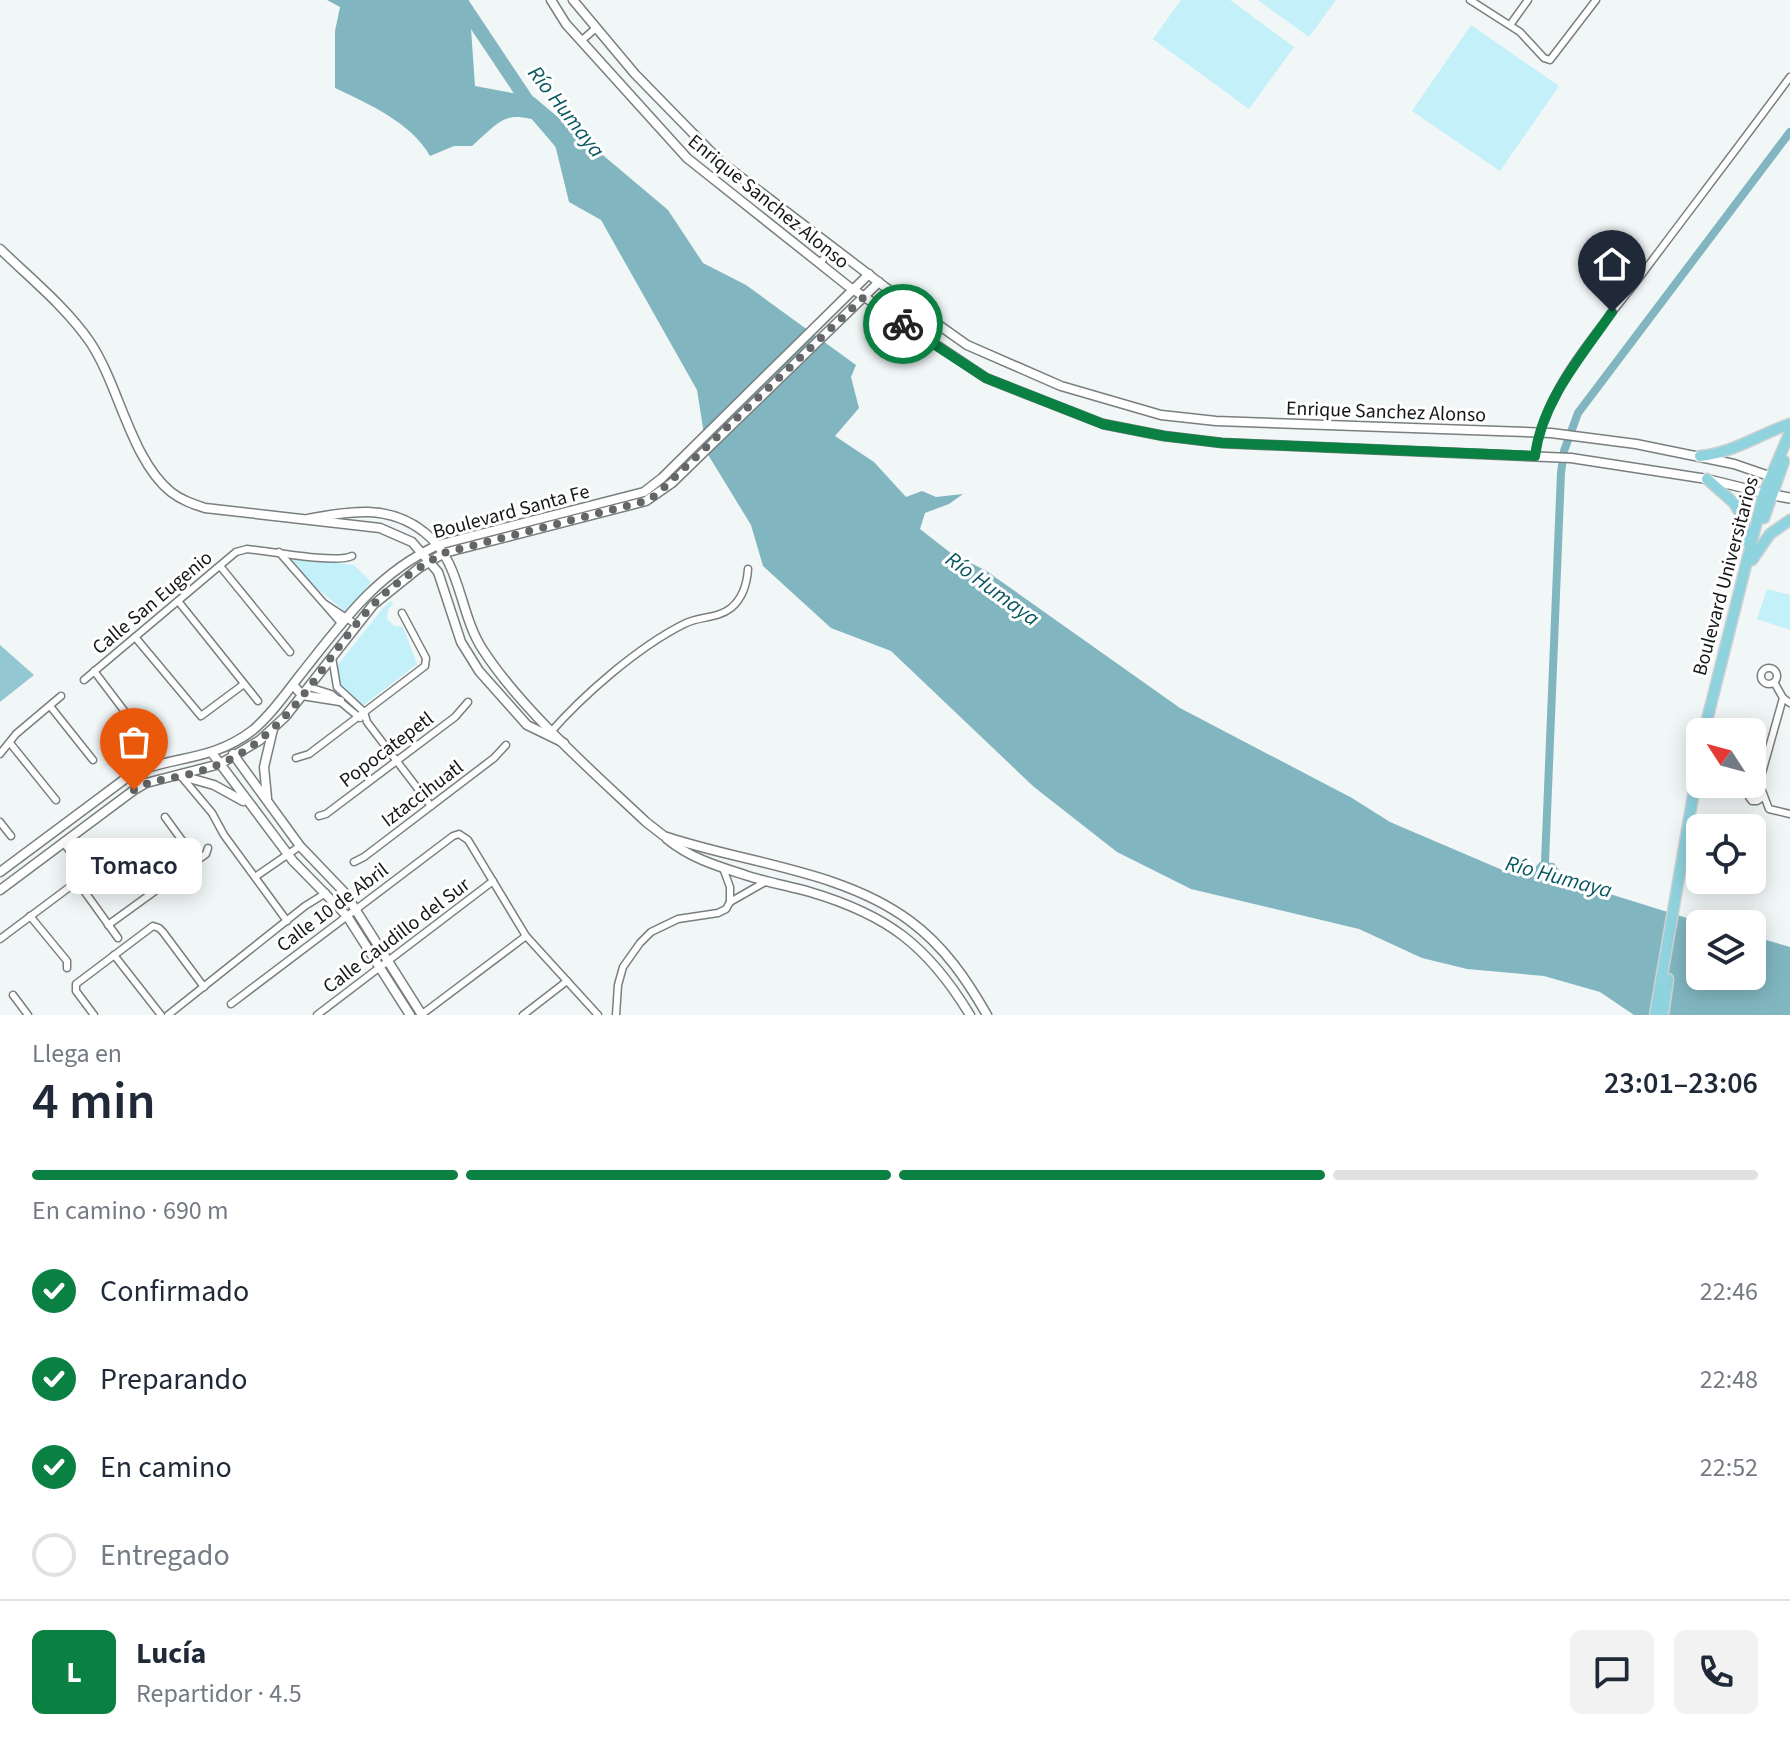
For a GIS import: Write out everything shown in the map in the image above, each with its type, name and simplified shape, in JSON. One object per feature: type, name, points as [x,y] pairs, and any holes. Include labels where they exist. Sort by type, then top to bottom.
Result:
[{"type":"main road","points":[[1700,456],[1728,452],[1770,430],[1790,424]]},
{"type":"main road","name":"Boulevard Universitarios","points":[[1779,477],[1790,432]]},
{"type":"main road","name":"Boulevard Universitarios","points":[[1708,718],[1751,548],[1768,494],[1779,477],[1790,448]]},
{"type":"main road","points":[[1707,479],[1734,503],[1751,548]]},
{"type":"main road","points":[[1768,494],[1790,498]]},
{"type":"main road","name":"Boulevard Universitarios","points":[[1708,718],[1768,494]]},
{"type":"main road","points":[[1751,562],[1770,534],[1790,520]]},
{"type":"main road","points":[[1655,1015],[1686,847]]},
{"type":"main road","points":[[1663,1015],[1686,847]]},
{"type":"street","name":"Enrique Sanchez Alonso","points":[[551,0],[566,24],[687,158],[853,290],[986,378],[1103,424],[1164,436],[1222,443],[1571,458],[1707,479],[1768,494]]},
{"type":"street","name":"Enrique Sanchez Alonso","points":[[573,0],[635,74],[721,162],[967,345],[1061,386],[1161,415],[1216,421],[1551,433],[1700,456],[1779,477]]},
{"type":"street","points":[[1470,0],[1510,25],[1544,58],[1553,59],[1596,0]]},
{"type":"street","points":[[1510,25],[1528,0]]},
{"type":"street","points":[[581,41],[596,28]]},
{"type":"street","points":[[1535,456],[1538,433],[1560,388],[1612,312],[1790,77]]},
{"type":"street","points":[[820,264],[832,246]]},
{"type":"street","points":[[0,249],[82,331],[97,353],[147,462],[170,492],[205,508],[390,531],[412,542],[431,561],[441,578],[461,642],[479,671],[527,725],[564,743],[664,836],[693,857],[765,882],[843,903],[889,926],[934,963],[948,979],[970,1015]]},
{"type":"street","name":"Boulevard Santa Fe","points":[[0,872],[133,773],[212,753],[261,723],[344,620],[379,582],[423,552],[438,545],[644,492],[740,403],[869,274]]},
{"type":"street","name":"Boulevard Santa Fe","points":[[0,890],[139,787],[235,758],[273,729],[382,596],[444,553],[646,501],[672,483],[879,282]]},
{"type":"street","points":[[308,519],[362,510],[394,515],[411,523],[438,545],[458,582],[481,647],[550,734]]},
{"type":"street","name":"Calle San Eugenio","points":[[84,680],[242,551],[279,552]]},
{"type":"street","points":[[279,552],[347,559],[352,556]]},
{"type":"street","points":[[279,552],[322,602],[344,620],[357,625]]},
{"type":"street","points":[[220,566],[290,652]]},
{"type":"street","points":[[550,734],[612,672],[687,622],[711,618],[730,609],[741,597],[747,583],[748,569]]},
{"type":"street","points":[[178,601],[258,701]]},
{"type":"street","points":[[296,758],[309,754],[427,662],[402,613]]},
{"type":"street","points":[[135,637],[201,716],[244,684]]},
{"type":"street","points":[[332,657],[337,687],[431,806]]},
{"type":"street","points":[[94,671],[141,733]]},
{"type":"street","points":[[1774,682],[1783,698],[1790,703]]},
{"type":"street","points":[[293,685],[302,695],[340,701]]},
{"type":"street","points":[[309,687],[331,694],[360,714]]},
{"type":"street","points":[[331,694],[337,687]]},
{"type":"street","points":[[0,754],[16,734],[61,696]]},
{"type":"street","points":[[1766,759],[1783,698]]},
{"type":"street","name":"Popocatepetl","points":[[319,816],[326,814],[455,717],[468,702]]},
{"type":"street","points":[[50,706],[93,760]]},
{"type":"street","points":[[268,802],[264,767],[273,729]]},
{"type":"street","points":[[10,743],[56,800]]},
{"type":"street","name":"Iztaccihuatl","points":[[354,862],[494,758],[506,745]]},
{"type":"street","points":[[227,746],[300,846],[345,893],[356,909],[410,1015]]},
{"type":"street","points":[[212,753],[287,852],[347,916],[422,1015],[526,936]]},
{"type":"street","points":[[181,776],[232,793],[249,804]]},
{"type":"street","points":[[181,776],[212,813],[224,835],[287,921]]},
{"type":"street","points":[[1764,798],[1769,809],[1790,814]]},
{"type":"street","points":[[165,817],[197,861]]},
{"type":"street","points":[[0,939],[89,872],[70,837],[67,821]]},
{"type":"street","points":[[0,822],[11,836]]},
{"type":"street","name":"Calle 10 de Abril","points":[[231,1004],[453,836],[464,835],[493,881]]},
{"type":"street","points":[[664,836],[808,876],[859,892],[884,904],[912,922],[941,950],[968,982],[987,1015]]},
{"type":"street","points":[[255,877],[287,852],[300,846]]},
{"type":"street","points":[[108,925],[197,861],[208,848]]},
{"type":"street","points":[[616,1015],[620,975],[640,943],[664,924],[726,909],[730,902],[730,887],[723,868]]},
{"type":"street","points":[[77,881],[118,938]]},
{"type":"street","points":[[493,881],[526,936],[598,1015]]},
{"type":"street","name":"Calle Caudillo del Sur","points":[[317,1015],[493,881]]},
{"type":"street","points":[[730,902],[765,882]]},
{"type":"street","points":[[168,1015],[305,906],[326,893]]},
{"type":"street","points":[[30,916],[67,961],[67,968]]},
{"type":"street","points":[[94,1015],[76,991],[76,984],[150,927],[159,928],[204,987]]},
{"type":"street","points":[[114,955],[161,1015]]},
{"type":"street","points":[[523,1015],[567,981]]},
{"type":"street","points":[[13,995],[28,1015]]},
{"type":"shaded area","points":[[1181,0],[1230,0],[1294,47],[1249,109],[1153,39]]},
{"type":"shaded area","points":[[1258,0],[1336,0],[1309,37]]},
{"type":"shaded area","points":[[1471,25],[1559,86],[1500,171],[1412,111]]},
{"type":"shaded area","points":[[295,558],[354,565],[371,582],[346,612],[314,586],[293,561]]},
{"type":"shaded area","points":[[1767,589],[1790,595],[1790,630],[1757,619]]},
{"type":"shaded area","points":[[391,601],[393,604],[388,610],[387,619],[394,626],[403,627],[417,664],[361,707],[340,685],[337,666]]},
{"type":"shaded area","points":[[0,645],[34,675],[0,702]]},
{"type":"water","points":[[327,0],[469,0],[475,86],[534,97],[668,210],[703,263],[746,285],[856,365],[851,377],[859,408],[835,436],[874,462],[906,497],[922,491],[936,497],[963,494],[949,504],[925,513],[920,529],[952,554],[985,570],[1180,708],[1352,798],[1390,822],[1507,872],[1528,875],[1540,862],[1554,863],[1565,880],[1686,918],[1686,990],[1766,990],[1766,940],[1790,947],[1790,1015],[1634,1015],[1600,992],[1544,976],[1467,969],[1422,958],[1359,929],[1191,889],[1117,852],[1034,787],[891,651],[831,628],[763,566],[751,525],[707,453],[697,390],[601,220],[569,202],[550,124],[507,118],[472,146],[454,146],[430,156],[412,133],[400,124],[335,88],[335,31],[340,7]]},
{"type":"waterway","name":"Río Humaya","points":[[460,0],[534,111],[564,146]]},
{"type":"waterway","points":[[1545,862],[1564,451],[1578,413],[1790,132]]},
{"type":"way so far","points":[[134,790],[146,783],[220,764],[235,758],[260,740],[285,717],[373,605],[419,568],[444,553],[646,501],[656,495],[864,297],[903,324]]},
{"type":"place","name":"Tomaco","points":[[134,790]]},
{"type":"route","points":[[903,324],[986,378],[1103,424],[1222,443],[1535,456],[1538,433],[1560,388],[1612,312]]}]
